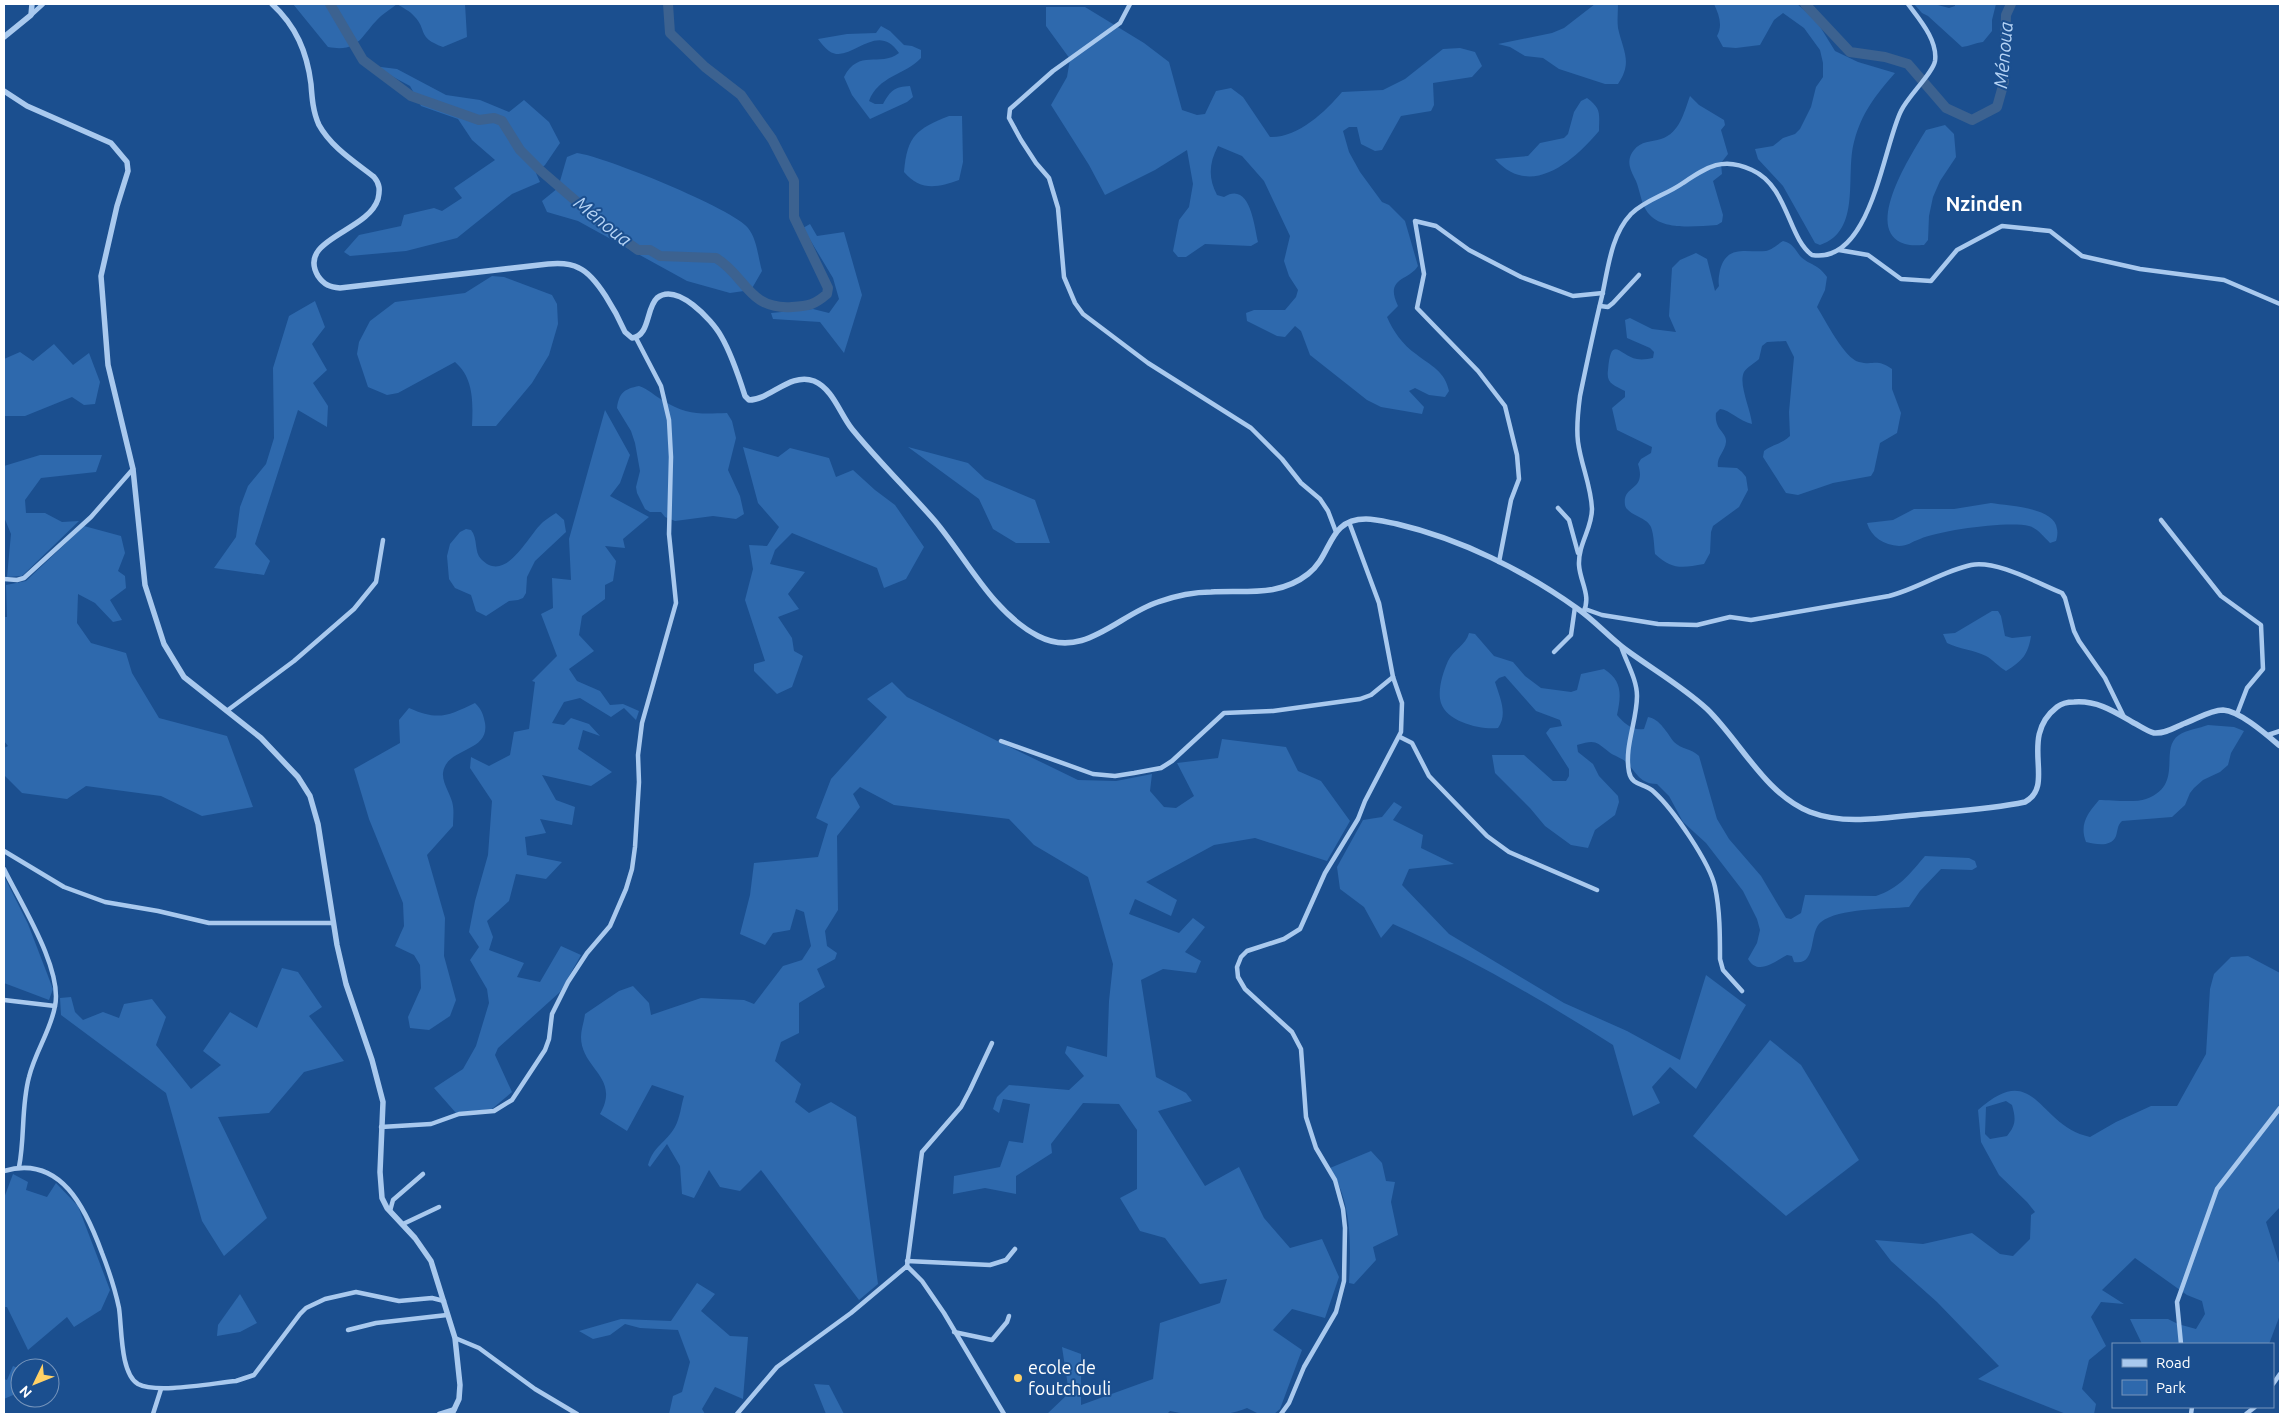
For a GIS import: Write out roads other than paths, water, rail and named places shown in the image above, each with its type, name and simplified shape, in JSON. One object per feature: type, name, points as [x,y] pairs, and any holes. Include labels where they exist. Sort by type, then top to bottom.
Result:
[{"type":"street","points":[[31,15],[32,4]]},
{"type":"street","points":[[4,37],[43,4]]},
{"type":"street","points":[[272,4],[289,22],[304,51],[314,108],[320,127],[330,140],[379,183],[379,194],[371,213],[358,224],[331,238],[316,254],[314,263],[323,282],[331,287],[340,288],[521,266],[556,264],[580,268],[592,278],[625,332],[632,338],[636,338],[661,386],[670,427],[669,534],[676,604],[642,723],[638,755],[635,846],[632,869],[626,889],[610,926],[587,953],[568,982],[552,1014],[549,1039],[545,1050],[512,1100],[494,1111],[459,1114],[431,1124],[381,1127]]},
{"type":"street","points":[[1130,4],[1120,23],[1053,71],[1010,109],[1009,114],[1029,154],[1049,178],[1058,208],[1062,268],[1070,293],[1075,304],[1089,320],[1148,363],[1251,428],[1282,459],[1301,483],[1320,499],[1328,512],[1336,532]]},
{"type":"street","points":[[1839,250],[1854,236],[1874,196],[1894,125],[1902,108],[1910,95],[1932,69],[1935,61],[1934,46],[1927,30],[1908,4]]},
{"type":"street","points":[[4,91],[27,106],[111,143],[127,162],[128,171],[117,206],[101,276],[108,365],[133,469],[142,569],[164,644],[184,677],[201,692],[228,710],[280,757],[298,777],[310,796],[318,824],[333,923],[350,999],[381,1091],[383,1110],[380,1192],[384,1203],[403,1224],[431,1261],[455,1338],[460,1385],[459,1399],[453,1412],[439,1414]]},
{"type":"street","points":[[1579,554],[1592,510],[1589,483],[1578,442],[1580,396],[1610,256],[1623,224],[1638,207],[1668,193],[1713,165],[1738,165],[1761,175],[1776,192],[1804,247],[1812,256],[1839,250],[1868,255],[1902,279],[1931,281],[1957,250],[2002,226],[2050,231],[2082,256],[2140,269],[2224,280],[2280,304]]},
{"type":"street","points":[[1499,562],[1511,500],[1519,479],[1517,455],[1505,406],[1478,371],[1417,308],[1424,274],[1415,221],[1436,226],[1469,250],[1521,277],[1573,296],[1603,293]]},
{"type":"street","points":[[1600,306],[1608,306],[1613,303],[1639,275]]},
{"type":"street","points":[[636,338],[642,332],[657,298],[666,294],[676,295],[700,311],[720,335],[745,396],[749,400],[759,399],[782,386],[797,381],[814,381],[836,403],[848,424],[936,522],[995,601],[1026,628],[1048,640],[1061,642],[1083,640],[1100,635],[1143,608],[1160,601],[1213,592],[1260,592],[1282,588],[1298,581],[1314,569],[1336,532],[1349,522],[1365,519],[1425,531],[1466,546],[1552,591],[1584,611],[1621,646],[1705,707],[1764,776],[1784,796],[1808,811],[1838,819],[1871,820],[2025,802],[2035,794],[2039,781],[2038,735],[2044,721],[2057,707],[2065,702],[2090,701],[2150,732],[2159,733],[2217,711],[2228,711],[2236,714],[2268,735],[2280,746]]},
{"type":"street","points":[[4,579],[18,580],[24,578],[91,517],[133,469]]},
{"type":"street","points":[[1558,508],[1569,520],[1579,554],[1579,567],[1586,592],[1584,611]]},
{"type":"street","points":[[2161,520],[2220,596],[2262,625],[2263,669],[2247,688],[2236,714]]},
{"type":"street","points":[[1281,1414],[1289,1403],[1304,1367],[1336,1312],[1344,1281],[1345,1228],[1343,1209],[1335,1180],[1316,1148],[1306,1117],[1301,1049],[1292,1032],[1246,989],[1238,977],[1237,967],[1241,957],[1247,951],[1284,939],[1300,929],[1325,873],[1358,819],[1365,801],[1400,737],[1403,724],[1402,703],[1393,677],[1379,603],[1349,522]]},
{"type":"street","points":[[228,710],[294,661],[354,609],[376,582],[383,540]]},
{"type":"street","points":[[1584,611],[1658,624],[1697,625],[1730,617],[1751,620],[1902,593],[1972,565],[1988,565],[2004,569],[2062,594],[2079,641],[2105,678],[2124,717]]},
{"type":"street","points":[[1554,652],[1571,636],[1575,606]]},
{"type":"street","points":[[1621,646],[1636,685],[1637,697],[1630,748],[1629,772],[1636,784],[1652,789],[1661,799],[1686,832],[1709,870],[1715,888],[1720,959],[1723,970],[1742,991]]},
{"type":"street","points":[[1001,741],[1093,774],[1115,776],[1148,772],[1161,768],[1172,761],[1224,713],[1272,711],[1360,699],[1372,694],[1393,677]]},
{"type":"street","points":[[2268,735],[2280,731]]},
{"type":"street","points":[[1400,737],[1412,743],[1429,776],[1487,836],[1509,852],[1597,890]]},
{"type":"street","points":[[4,851],[71,890],[105,902],[158,911],[209,923],[333,923]]},
{"type":"street","points":[[4,869],[44,951],[55,986],[56,1006],[29,1077],[23,1105],[19,1167]]},
{"type":"street","points":[[4,1000],[56,1006]]},
{"type":"street","points":[[736,1414],[777,1367],[851,1313],[907,1264],[922,1152],[961,1106],[992,1043]]},
{"type":"street","points":[[2181,1343],[2177,1302],[2217,1189],[2280,1108]]},
{"type":"street","points":[[21,1158],[27,1167]]},
{"type":"street","points":[[4,1172],[19,1167],[27,1167],[48,1173],[58,1179],[72,1192],[82,1206],[92,1225],[116,1295],[126,1366],[134,1380],[143,1386],[161,1389],[236,1381],[254,1375],[300,1314],[306,1308],[325,1299],[356,1292],[399,1301],[432,1298],[444,1301]]},
{"type":"street","points":[[390,1211],[393,1200],[423,1174]]},
{"type":"street","points":[[403,1224],[439,1207]]},
{"type":"street","points":[[907,1264],[990,1265],[1006,1260],[1014,1249]]},
{"type":"street","points":[[907,1264],[922,1281],[1004,1414]]},
{"type":"street","points":[[348,1330],[376,1323],[447,1315]]},
{"type":"street","points":[[954,1332],[992,1340],[1008,1322],[1009,1316]]},
{"type":"street","points":[[455,1338],[479,1348],[535,1389],[576,1414]]},
{"type":"street","points":[[154,1414],[161,1389]]},
{"type":"waterway","name":"Ménoua","points":[[330,4],[363,60],[411,96],[479,120],[494,118],[502,121],[520,150],[540,170],[606,227],[638,250],[650,250],[660,256],[716,258],[726,265],[757,298],[766,303],[792,307],[815,303],[827,294],[828,288],[794,217],[794,181],[772,139],[741,95],[705,67],[670,33],[668,4]]},
{"type":"waterway","name":"Ménoua","points":[[1805,4],[1850,52],[1885,57],[1908,64],[1946,108],[1972,120],[1997,107],[2004,82],[2006,15],[2011,4]]},
{"type":"place","name":"ecole de foutchouli","points":[[1018,1378]]},
{"type":"district","name":"Nzinden","points":[[1984,204]]}]
